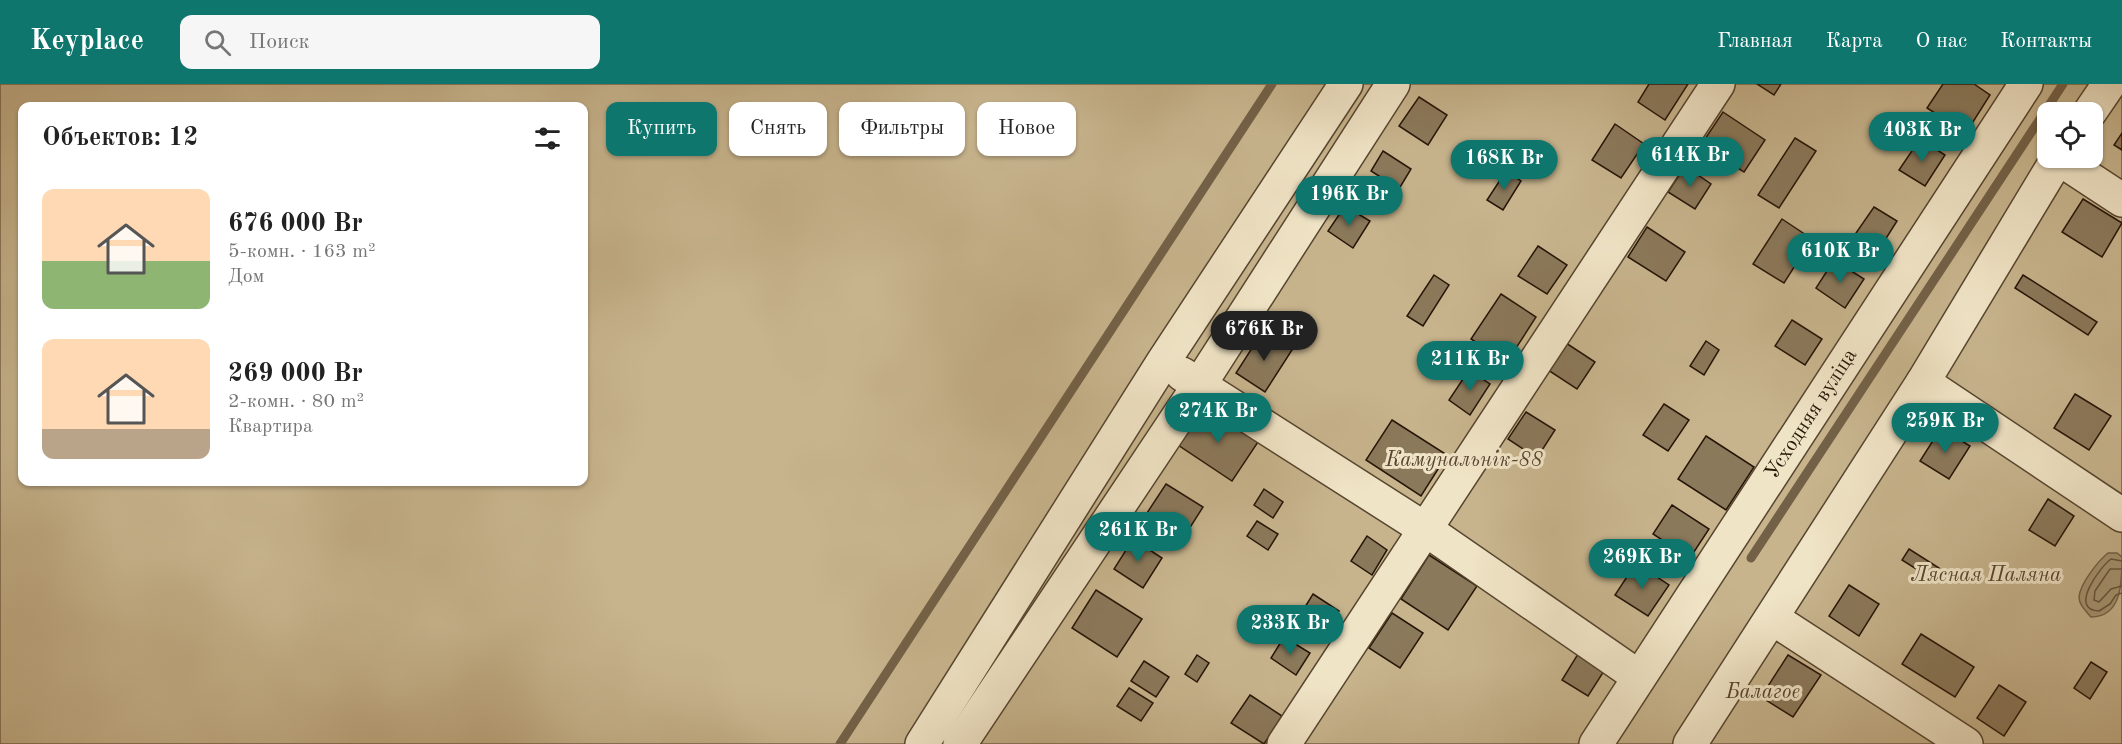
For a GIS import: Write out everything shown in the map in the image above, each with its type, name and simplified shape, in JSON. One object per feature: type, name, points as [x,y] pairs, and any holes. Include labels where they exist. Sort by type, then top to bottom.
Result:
[{"type":"street","points":[[922,744],[1163,362],[1346,84]]},
{"type":"street","points":[[960,744],[1200,384],[1393,84]]},
{"type":"street","points":[[1284,744],[1718,84]]},
{"type":"street","name":"Усходняя вуліца","points":[[1596,744],[2026,84]]},
{"type":"street","points":[[2097,102],[2109,84]]},
{"type":"street","points":[[1690,744],[1923,382],[2052,168]]},
{"type":"street","points":[[2073,168],[2122,200]]},
{"type":"street","points":[[1163,362],[1425,529],[1639,678]]},
{"type":"street","points":[[1923,382],[2122,515]]},
{"type":"street","points":[[1772,618],[1966,744]]},
{"type":"green space","points":[[0,84],[2122,84],[2122,744],[0,744]]},
{"type":"water","points":[[2108,553],[2117,553],[2122,557],[2122,577],[2118,596],[2109,611],[2091,617],[2080,603],[2080,592],[2090,573]]},
{"type":"building","points":[[1649,84],[1688,84],[1665,120],[1638,102]]},
{"type":"building","points":[[1757,84],[1781,84],[1774,95]]},
{"type":"building","points":[[1943,84],[1974,84],[1990,95],[1966,133],[1927,108]]},
{"type":"building","points":[[1419,97],[1447,115],[1428,145],[1399,126]]},
{"type":"building","points":[[1723,112],[1765,140],[1744,172],[1701,145]]},
{"type":"building","points":[[1615,124],[1644,144],[1621,178],[1592,160]]},
{"type":"building","points":[[2122,133],[2122,150],[2114,145]]},
{"type":"building","points":[[1795,138],[1816,151],[1779,208],[1758,195]]},
{"type":"building","points":[[1920,139],[1945,155],[1925,186],[1899,170]]},
{"type":"building","points":[[1383,151],[1411,169],[1399,189],[1371,171]]},
{"type":"building","points":[[1685,166],[1711,184],[1695,209],[1668,192]]},
{"type":"building","points":[[1506,171],[1521,181],[1503,210],[1487,200]]},
{"type":"building","points":[[2083,199],[2122,223],[2102,257],[2062,232]]},
{"type":"building","points":[[1345,206],[1370,221],[1353,248],[1328,231]]},
{"type":"building","points":[[1874,207],[1897,221],[1880,248],[1856,233]]},
{"type":"building","points":[[1782,219],[1812,239],[1784,283],[1753,264]]},
{"type":"building","points":[[1647,227],[1685,252],[1666,281],[1628,257]]},
{"type":"building","points":[[1538,246],[1567,265],[1547,294],[1518,276]]},
{"type":"building","points":[[1834,260],[1864,279],[1845,308],[1816,288]]},
{"type":"building","points":[[1434,275],[1449,285],[1423,326],[1407,316]]},
{"type":"building","points":[[2023,275],[2097,322],[2088,335],[2015,288]]},
{"type":"building","points":[[1501,294],[1536,317],[1507,362],[1471,339]]},
{"type":"building","points":[[1792,320],[1822,339],[1805,365],[1775,346]]},
{"type":"building","points":[[1263,331],[1292,350],[1265,392],[1236,373]]},
{"type":"building","points":[[1706,341],[1719,350],[1704,375],[1690,366]]},
{"type":"building","points":[[1566,343],[1595,362],[1577,389],[1548,370]]},
{"type":"building","points":[[1469,370],[1490,384],[1470,415],[1449,400]]},
{"type":"building","points":[[2075,394],[2111,416],[2089,450],[2054,428]]},
{"type":"building","points":[[1664,404],[1689,420],[1668,451],[1643,435]]},
{"type":"building","points":[[1203,407],[1258,442],[1232,481],[1178,445]]},
{"type":"building","points":[[1526,412],[1555,430],[1537,458],[1508,439]]},
{"type":"building","points":[[1392,420],[1447,455],[1421,496],[1366,460]]},
{"type":"building","points":[[1941,428],[1970,446],[1949,479],[1920,461]]},
{"type":"building","points":[[1706,436],[1754,467],[1726,510],[1678,479]]},
{"type":"building","points":[[1166,484],[1203,507],[1184,537],[1147,513]]},
{"type":"building","points":[[1264,489],[1283,502],[1273,518],[1254,505]]},
{"type":"building","points":[[2048,499],[2074,516],[2055,546],[2029,530]]},
{"type":"building","points":[[1672,505],[1709,529],[1690,558],[1653,534]]},
{"type":"building","points":[[1257,521],[1278,534],[1268,550],[1247,536]]},
{"type":"building","points":[[1367,536],[1387,550],[1372,575],[1351,561]]},
{"type":"building","points":[[1133,539],[1162,558],[1143,588],[1114,569]]},
{"type":"building","points":[[1909,549],[1939,568],[1932,579],[1902,560]]},
{"type":"building","points":[[1429,555],[1477,586],[1448,630],[1401,599]]},
{"type":"building","points":[[1636,563],[1669,585],[1648,616],[1615,595]]},
{"type":"building","points":[[1849,585],[1879,604],[1859,636],[1829,616]]},
{"type":"building","points":[[1096,590],[1142,619],[1117,657],[1072,628]]},
{"type":"building","points":[[1313,594],[1339,611],[1325,632],[1300,615]]},
{"type":"building","points":[[1392,613],[1423,633],[1400,668],[1369,648]]},
{"type":"building","points":[[1921,634],[1974,667],[1955,697],[1902,664]]},
{"type":"building","points":[[1284,637],[1310,653],[1296,675],[1271,658]]},
{"type":"building","points":[[1578,654],[1604,671],[1588,696],[1562,680]]},
{"type":"building","points":[[1197,655],[1209,663],[1197,682],[1185,674]]},
{"type":"building","points":[[1788,655],[1821,675],[1793,717],[1761,697]]},
{"type":"building","points":[[1144,661],[1169,677],[1156,697],[1131,681]]},
{"type":"building","points":[[2091,662],[2107,672],[2090,699],[2074,688]]},
{"type":"building","points":[[1999,685],[2026,702],[2004,736],[1977,718]]},
{"type":"building","points":[[1129,688],[1153,703],[1141,721],[1117,706]]},
{"type":"building","points":[[1250,695],[1282,716],[1264,744],[1231,723]]},
{"type":"waterway","points":[[840,744],[1272,84]]},
{"type":"waterway","points":[[1751,558],[2063,84]]},
{"type":"park label","name":"Камунальнік-88","points":[[1464,460]]},
{"type":"park label","name":"Лясная Паляна","points":[[1986,575]]},
{"type":"park label","name":"Балагое","points":[[1763,692]]}]
